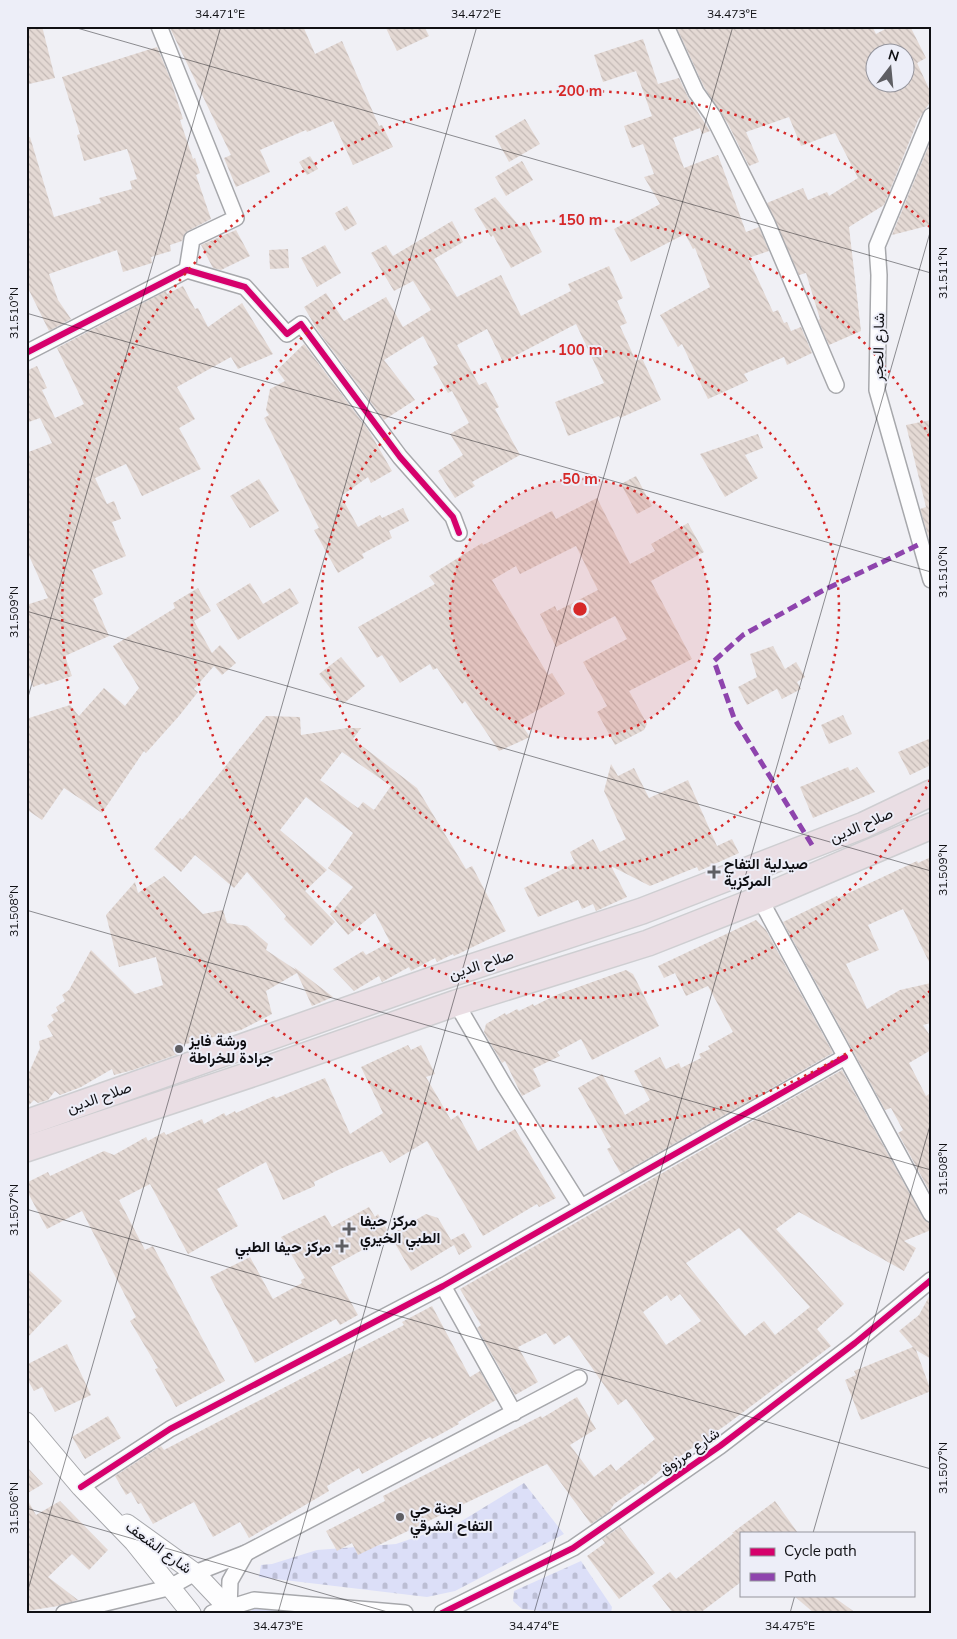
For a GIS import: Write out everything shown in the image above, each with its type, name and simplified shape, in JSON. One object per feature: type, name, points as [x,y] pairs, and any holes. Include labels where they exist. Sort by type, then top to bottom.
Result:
[{"type":"highway","name":"صلاح الدين","points":[[26,1123],[430,981],[651,907],[864,825],[931,793]]},
{"type":"highway","name":"صلاح الدين","points":[[26,1149],[261,1072],[448,1006],[648,943],[760,899],[931,826]]},
{"type":"highway","points":[[430,981],[448,1006]]},
{"type":"street","points":[[159,26],[236,218],[192,239],[187,270]]},
{"type":"street","points":[[666,26],[696,92],[713,116],[767,223],[836,385]]},
{"type":"street","name":"شارع الحجر","points":[[931,116],[876,246],[879,275],[877,390],[931,580]]},
{"type":"street","points":[[26,353],[187,270],[245,287],[287,334],[300,324],[400,456],[453,517],[459,533]]},
{"type":"street","points":[[760,899],[931,1214]]},
{"type":"street","points":[[448,1006],[504,1085],[581,1206]]},
{"type":"street","points":[[82,1487],[170,1429],[444,1286],[581,1206],[845,1057]]},
{"type":"street","points":[[444,1286],[514,1413]]},
{"type":"street","name":"شارع مرزوق","points":[[442,1613],[573,1548],[720,1446],[927,1289]]},
{"type":"street","points":[[64,1613],[168,1588],[195,1573],[246,1553],[579,1378]]},
{"type":"street","name":"شارع الشعف","points":[[26,1422],[82,1487],[134,1542],[168,1588]]},
{"type":"street","name":"شارع الشعف","points":[[82,1487],[125,1522],[195,1573],[224,1612]]},
{"type":"street","points":[[224,1612],[230,1581],[246,1553]]},
{"type":"street","points":[[168,1588],[191,1613]]},
{"type":"street","points":[[224,1612],[254,1600],[404,1613]]},
{"type":"green space","points":[[524,1483],[564,1534],[455,1591],[427,1597],[259,1577],[261,1565],[272,1564],[317,1550],[396,1544],[460,1522]]},
{"type":"green space","points":[[581,1561],[612,1607],[611,1613],[561,1613],[522,1609],[513,1601],[514,1591]]},
{"type":"green space","points":[[254,1608],[312,1612],[320,1613],[249,1613]]},
{"type":"building","points":[[26,26],[42,26],[55,78],[29,84],[26,72]]},
{"type":"building","points":[[169,26],[303,26],[315,54],[342,41],[379,126],[382,125],[393,147],[353,165],[333,121],[307,132],[306,130],[260,150],[270,172],[236,187],[224,158],[231,155]]},
{"type":"building","points":[[385,26],[424,26],[429,36],[397,51]]},
{"type":"building","points":[[676,26],[872,26],[876,34],[891,26],[910,26],[926,58],[917,63],[931,93],[931,101],[918,120],[884,205],[849,227],[861,331],[829,345],[818,320],[820,319],[806,273],[799,275],[767,203],[803,188],[808,200],[827,192],[829,196],[858,178],[835,133],[801,146],[789,117],[746,132],[759,162],[749,166],[728,124],[704,87]]},
{"type":"building","points":[[643,39],[658,84],[679,78],[688,97],[710,131],[702,134],[700,128],[673,138],[684,168],[718,155],[746,232],[759,227],[769,251],[748,258],[773,312],[778,310],[784,323],[787,322],[791,331],[801,327],[812,353],[787,365],[784,357],[744,374],[748,381],[708,399],[682,344],[678,347],[660,315],[710,287],[695,248],[693,249],[685,234],[631,262],[614,229],[660,204],[644,177],[654,174],[643,144],[632,148],[624,126],[652,116],[636,71],[603,82],[594,55]]},
{"type":"building","points":[[157,47],[170,78],[183,119],[180,120],[193,159],[195,158],[200,173],[196,175],[211,219],[188,231],[182,241],[170,245],[171,251],[151,257],[152,263],[123,272],[117,250],[49,274],[58,300],[71,319],[49,331],[26,284],[26,137],[30,137],[54,217],[101,203],[99,198],[132,189],[130,181],[137,179],[127,149],[84,161],[77,135],[80,134],[62,77]]},
{"type":"building","points":[[525,119],[540,144],[509,162],[495,136]]},
{"type":"building","points":[[929,145],[931,225],[892,235]]},
{"type":"building","points":[[310,156],[318,169],[307,175],[299,162]]},
{"type":"building","points":[[522,161],[533,180],[506,196],[495,177]]},
{"type":"building","points":[[495,197],[520,227],[526,223],[542,252],[511,268],[493,235],[491,237],[474,209]]},
{"type":"building","points":[[347,206],[357,224],[345,231],[335,213]]},
{"type":"building","points":[[452,221],[463,242],[434,259],[457,297],[501,275],[521,316],[571,291],[568,284],[609,266],[623,298],[617,301],[627,323],[620,326],[636,361],[642,358],[661,400],[620,418],[619,416],[568,436],[555,402],[604,383],[576,324],[503,362],[487,329],[457,345],[479,385],[486,382],[499,407],[495,409],[520,455],[472,482],[475,486],[455,498],[438,471],[463,455],[450,434],[469,423],[452,391],[448,393],[433,367],[438,364],[423,336],[384,360],[415,400],[384,420],[318,331],[304,307],[326,293],[344,321],[386,297],[403,327],[431,310],[413,281],[394,291],[371,253],[386,245],[393,256]]},
{"type":"building","points":[[236,230],[250,256],[221,270],[213,268],[201,245]]},
{"type":"building","points":[[325,245],[341,273],[317,287],[301,258]]},
{"type":"building","points":[[288,249],[289,268],[270,269],[269,250]]},
{"type":"building","points":[[183,286],[195,309],[198,308],[208,327],[242,303],[273,354],[238,369],[231,357],[177,387],[195,419],[179,428],[201,469],[142,496],[126,464],[95,478],[107,504],[114,501],[121,519],[112,522],[126,556],[92,570],[103,594],[93,599],[109,636],[65,656],[72,676],[33,687],[26,668],[26,605],[48,598],[26,549],[26,453],[52,443],[40,418],[26,423],[26,371],[37,366],[47,388],[42,390],[55,418],[84,404],[57,348],[166,291],[167,294]]},
{"type":"building","points":[[304,344],[369,431],[392,471],[371,483],[368,477],[341,496],[358,527],[380,515],[382,518],[403,508],[409,521],[389,531],[392,538],[362,554],[364,558],[338,573],[314,530],[319,528],[264,418],[269,415],[266,410],[270,389],[285,381],[277,370]]},
{"type":"building","points":[[931,420],[931,545],[920,509],[926,507],[906,425]]},
{"type":"building","points":[[758,434],[763,448],[745,455],[758,478],[725,497],[700,454]]},
{"type":"building","points":[[636,476],[652,506],[637,514],[621,484]]},
{"type":"building","points":[[259,479],[279,511],[250,528],[230,496]]},
{"type":"building","points":[[597,498],[630,564],[655,551],[651,544],[688,523],[704,552],[651,581],[692,659],[629,691],[647,724],[644,730],[615,745],[597,712],[607,706],[583,662],[627,639],[615,616],[556,647],[540,614],[555,606],[557,611],[598,590],[576,546],[520,574],[516,566],[492,580],[548,675],[552,673],[565,694],[519,721],[530,737],[499,751],[465,701],[462,704],[437,668],[433,670],[430,664],[400,683],[382,655],[377,658],[358,627],[435,584],[429,576],[482,543],[483,545],[552,511],[556,519]]},
{"type":"building","points":[[250,583],[263,604],[290,588],[299,603],[238,640],[216,604]]},
{"type":"building","points":[[198,588],[211,611],[194,621],[212,653],[220,645],[236,663],[222,675],[214,666],[194,689],[198,692],[179,716],[146,753],[144,751],[102,813],[64,788],[42,820],[26,809],[26,719],[70,705],[79,716],[104,688],[125,706],[139,688],[113,646],[175,608],[173,603]]},
{"type":"building","points":[[773,646],[785,669],[796,662],[805,677],[797,682],[801,689],[782,699],[777,689],[747,705],[738,687],[757,677],[750,654]]},
{"type":"building","points":[[341,657],[365,686],[343,704],[319,674]]},
{"type":"building","points":[[843,715],[852,734],[829,744],[821,725]]},
{"type":"building","points":[[266,716],[300,717],[301,735],[347,728],[361,728],[353,739],[417,788],[466,869],[472,866],[506,931],[454,956],[453,954],[437,962],[435,958],[411,971],[409,967],[382,982],[379,976],[354,991],[333,969],[363,951],[366,955],[390,942],[375,913],[348,935],[330,914],[353,887],[328,868],[353,833],[306,797],[280,830],[327,870],[305,891],[335,922],[311,946],[284,919],[286,916],[247,872],[234,888],[195,855],[181,872],[154,849],[180,818],[182,820]],"holes":[[[342,752],[391,786],[374,810],[363,802],[358,808],[320,780]]]},
{"type":"building","points":[[931,738],[931,765],[910,775],[898,752]]},
{"type":"building","points":[[611,764],[618,776],[634,768],[649,798],[688,780],[717,846],[732,839],[739,853],[699,871],[697,867],[650,886],[611,866],[627,897],[596,911],[593,904],[582,909],[578,900],[538,917],[524,888],[575,863],[570,852],[593,839],[600,852],[626,839],[604,791]]},
{"type":"building","points":[[848,767],[850,771],[857,767],[875,792],[813,818],[800,787]]},
{"type":"building","points":[[931,857],[931,966],[903,909],[868,925],[879,950],[846,964],[867,1009],[900,990],[931,983],[931,1023],[923,1025],[931,1037],[931,1050],[909,1063],[926,1096],[931,1093],[931,1194],[898,1133],[903,1130],[891,1108],[885,1110],[783,922],[837,896],[838,898],[917,861],[918,863]]},
{"type":"building","points":[[164,876],[203,914],[223,910],[227,923],[247,926],[268,944],[266,950],[296,970],[294,967],[333,997],[312,1006],[297,973],[266,991],[272,1014],[241,1030],[182,1045],[184,1052],[133,1070],[114,1075],[112,1069],[81,1087],[60,1095],[55,1091],[48,1100],[38,1103],[34,1100],[26,1108],[26,1079],[40,1048],[39,1041],[53,1036],[47,1026],[54,1020],[51,1015],[58,1011],[56,1007],[65,1001],[62,995],[69,990],[91,950],[135,994],[163,985],[156,957],[119,967],[106,915],[135,882],[138,893]]},
{"type":"building","points":[[756,920],[766,930],[833,1053],[621,1174],[607,1149],[611,1147],[578,1088],[602,1074],[625,1115],[650,1100],[634,1071],[660,1057],[666,1069],[679,1063],[681,1068],[701,1058],[699,1054],[710,1049],[708,1046],[733,1032],[708,986],[686,996],[675,973],[664,978],[658,966]]},
{"type":"building","points":[[626,970],[633,974],[659,1026],[592,1060],[581,1039],[557,1052],[560,1056],[533,1069],[541,1086],[522,1096],[505,1061],[502,1063],[484,1032],[486,1024],[505,1013],[506,1015],[517,1009],[519,1011],[533,1004],[534,1006],[556,995]]},
{"type":"building","points":[[408,1045],[411,1050],[421,1045],[435,1074],[426,1077],[451,1120],[458,1115],[478,1151],[515,1129],[556,1198],[539,1207],[537,1204],[483,1236],[427,1141],[390,1163],[382,1151],[338,1170],[314,1182],[315,1186],[283,1200],[266,1162],[217,1189],[238,1226],[188,1254],[150,1184],[119,1200],[145,1250],[153,1246],[225,1381],[176,1407],[155,1369],[158,1368],[130,1321],[136,1317],[82,1211],[47,1229],[26,1189],[26,1183],[48,1172],[50,1176],[104,1151],[114,1155],[146,1137],[148,1141],[164,1132],[166,1135],[202,1119],[204,1124],[224,1113],[226,1116],[235,1111],[236,1113],[274,1096],[276,1098],[325,1078],[350,1134],[383,1113],[361,1067]]},
{"type":"building","points":[[842,1070],[923,1218],[931,1223],[931,1230],[904,1241],[916,1248],[904,1271],[799,1212],[776,1229],[844,1304],[817,1329],[831,1346],[726,1425],[664,1467],[644,1485],[643,1483],[614,1504],[609,1512],[591,1524],[547,1464],[358,1555],[352,1543],[337,1551],[326,1531],[385,1501],[383,1496],[541,1416],[542,1418],[577,1397],[596,1429],[570,1445],[594,1477],[611,1464],[616,1471],[655,1439],[626,1399],[618,1405],[569,1335],[554,1345],[546,1333],[518,1347],[538,1382],[515,1395],[477,1328],[481,1325],[460,1289]],"holes":[[[739,1228],[810,1307],[775,1335],[764,1321],[745,1336],[686,1263]],[[680,1294],[701,1321],[666,1345],[643,1312],[667,1295],[671,1301]]]},
{"type":"building","points":[[369,1207],[375,1217],[378,1214],[390,1235],[331,1267],[358,1315],[340,1325],[336,1319],[255,1363],[210,1277],[250,1257],[273,1299],[302,1283],[301,1280],[305,1278],[281,1237],[325,1215],[332,1227]]},
{"type":"building","points":[[426,1214],[438,1218],[451,1240],[464,1233],[472,1247],[459,1255],[454,1245],[411,1271],[390,1235]]},
{"type":"building","points":[[26,1267],[62,1301],[26,1339]]},
{"type":"building","points":[[931,1293],[931,1359],[916,1350],[931,1391],[861,1420],[845,1380],[856,1375],[854,1371],[913,1347],[899,1331],[919,1315]]},
{"type":"building","points":[[432,1306],[470,1377],[480,1371],[496,1400],[432,1439],[430,1437],[362,1474],[359,1468],[327,1486],[329,1491],[249,1538],[240,1522],[213,1537],[194,1502],[153,1524],[141,1503],[138,1504],[131,1492],[126,1495],[115,1476],[161,1446],[164,1450],[404,1325],[402,1322]]},
{"type":"building","points":[[67,1344],[91,1395],[55,1412],[42,1387],[34,1391],[26,1377],[26,1365]]},
{"type":"building","points":[[108,1416],[121,1438],[85,1459],[72,1437]]},
{"type":"building","points":[[26,1466],[43,1484],[26,1494]]},
{"type":"building","points":[[26,1497],[36,1515],[60,1501],[108,1550],[89,1570],[72,1554],[48,1577],[78,1600],[58,1606],[26,1611]]},
{"type":"building","points":[[775,1501],[797,1532],[740,1532],[740,1583],[700,1613],[673,1613],[652,1586],[670,1572],[676,1579],[734,1533],[732,1533]]},
{"type":"building","points":[[620,1527],[655,1573],[619,1599],[587,1556],[605,1543],[602,1539]]},
{"type":"building","points":[[794,1596],[832,1596],[856,1613],[814,1613]]},
{"type":"marked path","points":[[812,845],[734,718],[714,661],[743,635],[822,591],[920,544]]},
{"type":"cycle path","points":[[26,353],[187,270],[245,287],[287,334],[301,324],[400,457],[453,517],[459,533]]},
{"type":"cycle path","points":[[81,1487],[170,1429],[443,1286],[845,1057]]},
{"type":"cycle path","points":[[442,1613],[573,1548],[720,1446],[855,1343],[931,1280]]},
{"type":"place","name":"صيدلية التفاح المركزية","points":[[714,872]]},
{"type":"place","name":"ورشة فايز جرادة للخراطة","points":[[179,1049]]},
{"type":"place","name":"مركز حيفا الطبي الخيري","points":[[349,1229]]},
{"type":"place","name":"مركز حيفا الطبي","points":[[342,1246]]},
{"type":"place","name":"لجنة حي التفاح الشرقي","points":[[400,1517]]}]
